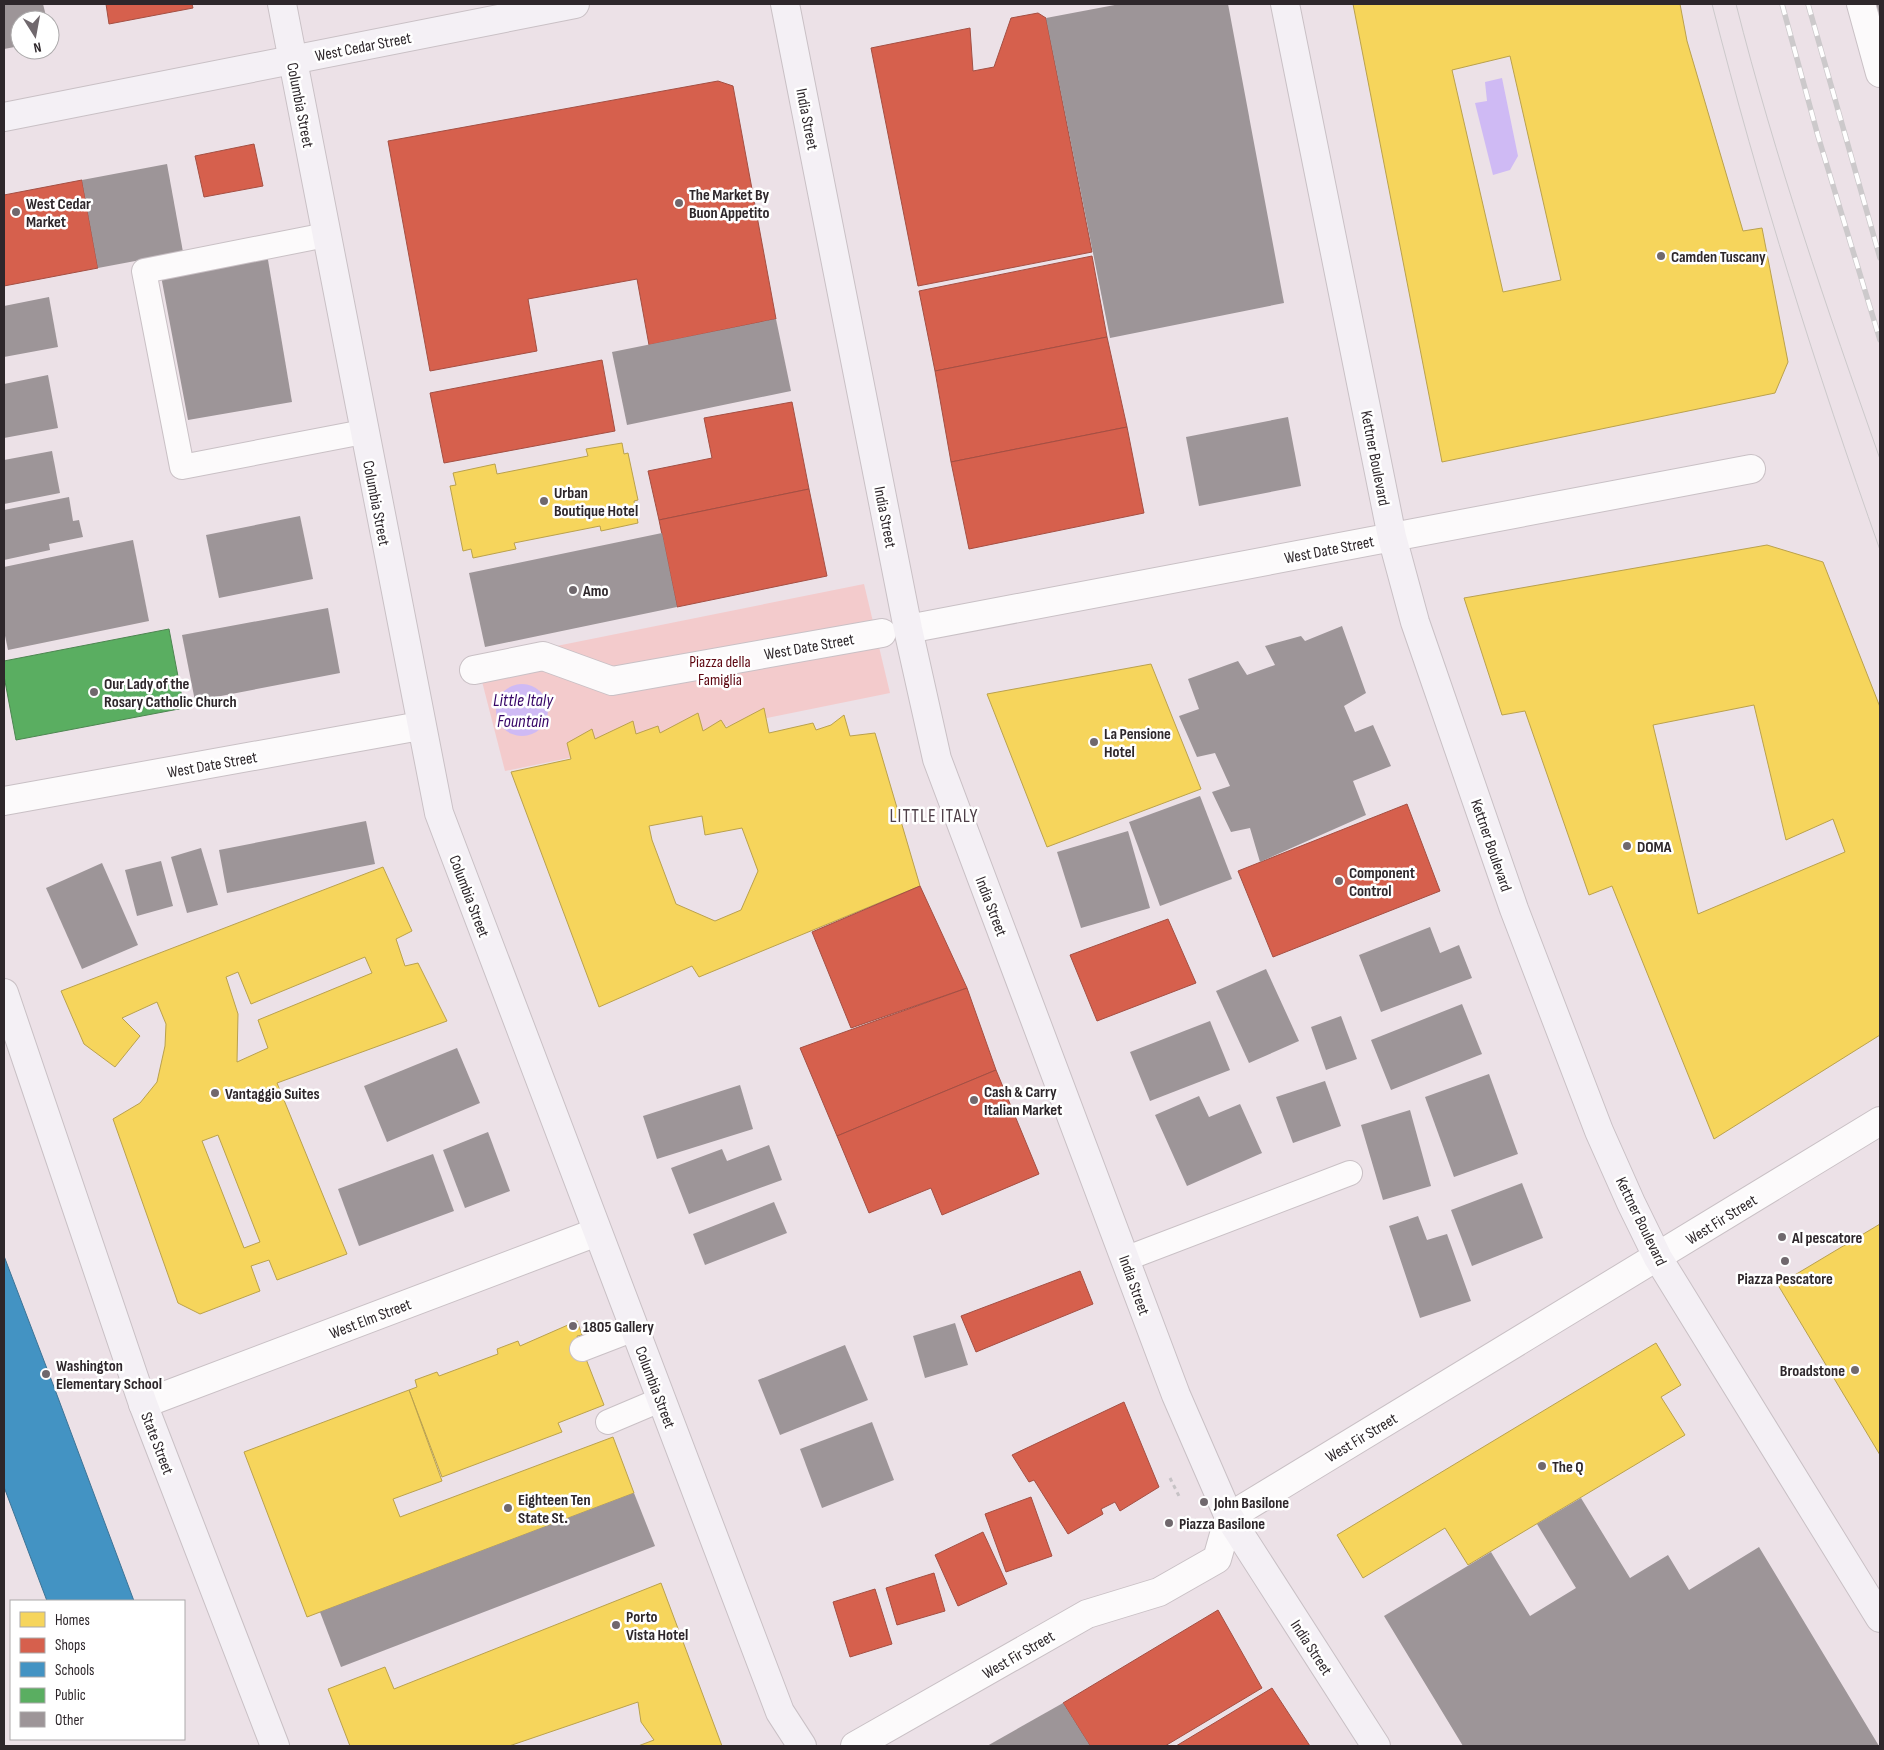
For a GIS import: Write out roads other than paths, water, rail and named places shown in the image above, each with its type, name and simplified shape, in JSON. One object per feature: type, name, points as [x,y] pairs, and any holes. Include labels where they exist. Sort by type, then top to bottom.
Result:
[{"type":"main road","name":"Columbia Street","points":[[282,4],[420,726],[439,813],[660,1400],[780,1712],[802,1746]]},
{"type":"main road","name":"West Cedar Street","points":[[4,117],[576,4]]},
{"type":"main road","name":"India Street","points":[[786,4],[895,631],[937,759],[1176,1395],[1229,1516],[1376,1746]]},
{"type":"main road","name":"Kettner Boulevard","points":[[1286,4],[1392,537],[1415,622],[1514,909],[1600,1131],[1658,1258],[1880,1618]]},
{"type":"main road","name":"State Street","points":[[4,993],[143,1404],[275,1746]]},
{"type":"street","points":[[1861,4],[1880,73]]},
{"type":"street","name":"West Date Street","points":[[474,670],[543,656],[612,681],[895,631],[1751,469]]},
{"type":"street","name":"West Date Street","points":[[4,800],[420,726]]},
{"type":"street","name":"West Fir Street","points":[[855,1746],[1087,1614],[1159,1592],[1217,1559],[1229,1516],[1658,1258],[1880,1121]]},
{"type":"street","name":"West Elm Street","points":[[143,1404],[597,1232]]},
{"type":"lane","points":[[326,235],[144,271],[182,467],[364,432]]},
{"type":"lane","points":[[1125,1258],[1350,1173]]},
{"type":"lane","points":[[582,1349],[634,1329]]},
{"type":"lane","points":[[608,1422],[660,1400]]},
{"type":"water","points":[[1502,78],[1518,156],[1510,170],[1493,175],[1475,103],[1487,101],[1485,82]]},
{"type":"water","name":"Little Italy Fountain","points":[[517,684],[527,684],[541,691],[548,705],[548,715],[541,729],[527,736],[517,736],[507,732],[500,725],[496,715],[496,705],[500,695],[507,688]]},
{"type":"tram line","points":[[1712,4],[1749,142],[1811,347],[1880,550]]},
{"type":"tram line","points":[[1736,4],[1751,62],[1821,290],[1880,459]]},
{"type":"railway","points":[[1782,4],[1818,136],[1880,340]]},
{"type":"railway","points":[[1808,4],[1880,258]]},
{"type":"place","name":"The Market By Buon Appetito","points":[[679,203]]},
{"type":"place","name":"West Cedar Market","points":[[16,212]]},
{"type":"place","name":"Camden Tuscany","points":[[1661,256]]},
{"type":"place","name":"Urban Boutique Hotel","points":[[544,501]]},
{"type":"place","name":"Amo","points":[[573,590]]},
{"type":"place","name":"Our Lady of the Rosary Catholic Church","points":[[94,692]]},
{"type":"place","name":"La Pensione Hotel","points":[[1094,742]]},
{"type":"place","name":"DOMA","points":[[1627,846]]},
{"type":"place","name":"Component Control","points":[[1339,881]]},
{"type":"place","name":"Vantaggio Suites","points":[[215,1093]]},
{"type":"place","name":"Cash & Carry Italian Market","points":[[974,1100]]},
{"type":"place","name":"Al pescatore","points":[[1782,1237]]},
{"type":"place","name":"Piazza Pescatore","points":[[1785,1261]]},
{"type":"place","name":"1805 Gallery","points":[[573,1326]]},
{"type":"place","name":"Broadstone","points":[[1855,1370]]},
{"type":"place","name":"Washington Elementary School","points":[[46,1374]]},
{"type":"place","name":"The Q","points":[[1542,1466]]},
{"type":"place","name":"John Basilone","points":[[1204,1502]]},
{"type":"place","name":"Eighteen Ten State St.","points":[[508,1508]]},
{"type":"place","name":"Piazza Basilone","points":[[1169,1523]]},
{"type":"place","name":"Porto Vista Hotel","points":[[616,1625]]},
{"type":"district","name":"LITTLE ITALY","points":[[934,815]]},
{"type":"park label","name":"Piazza della Famiglia","points":[[720,670]]}]
